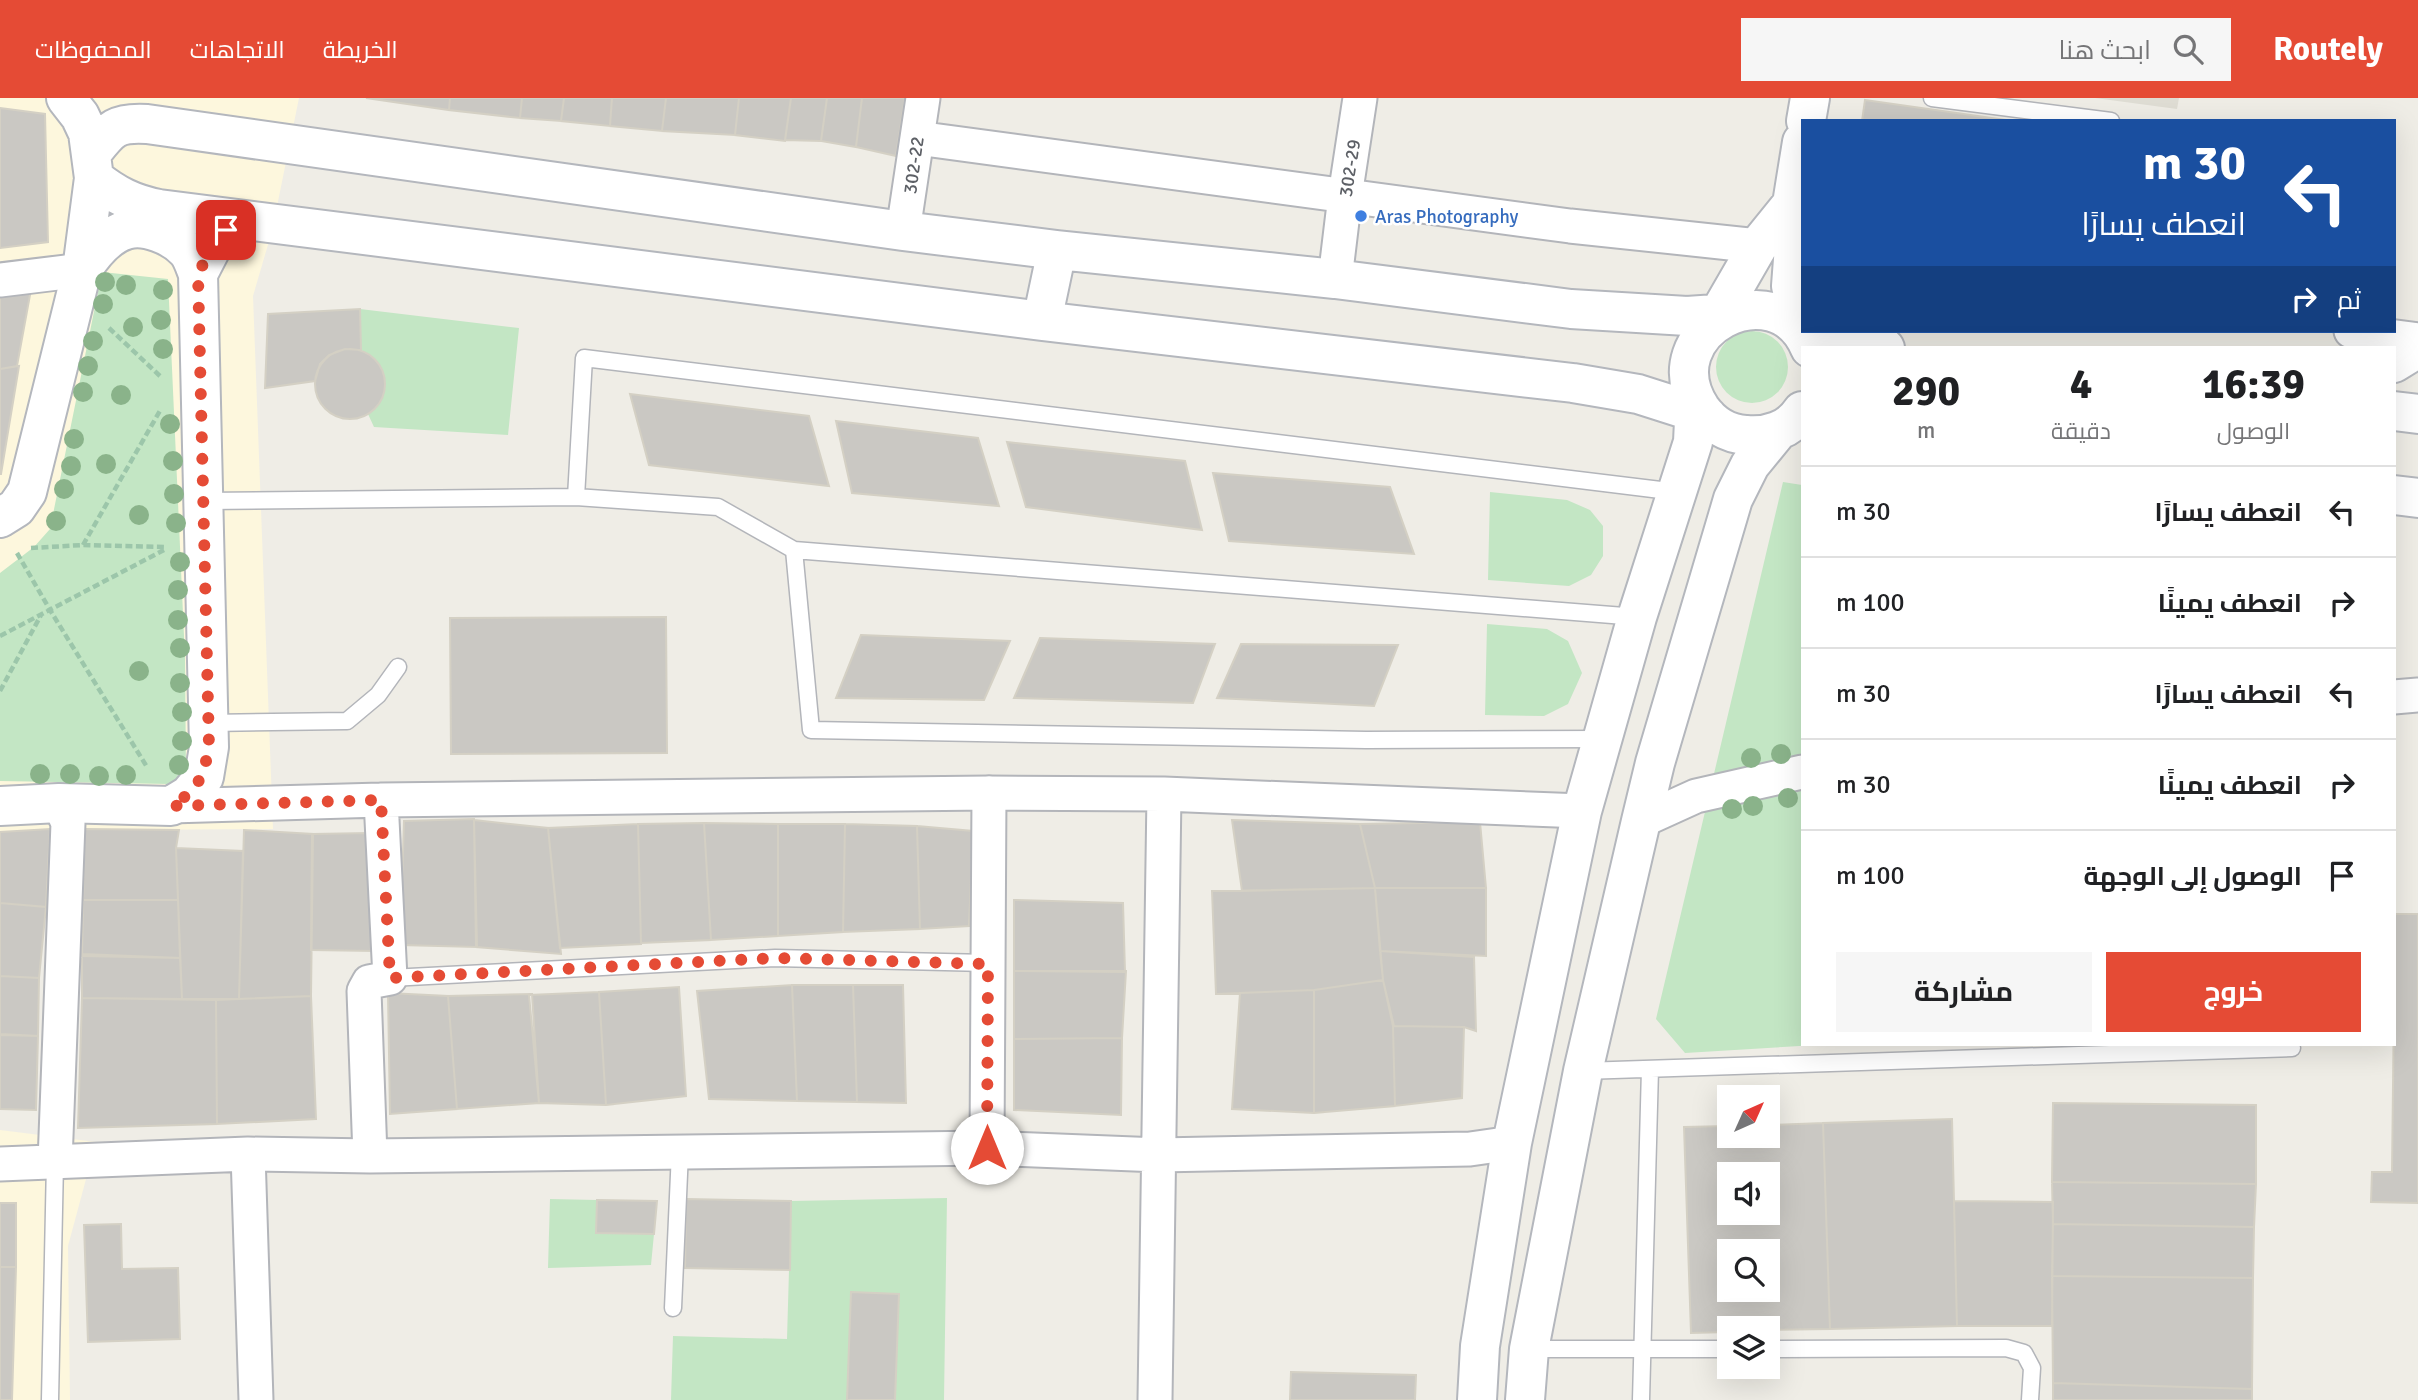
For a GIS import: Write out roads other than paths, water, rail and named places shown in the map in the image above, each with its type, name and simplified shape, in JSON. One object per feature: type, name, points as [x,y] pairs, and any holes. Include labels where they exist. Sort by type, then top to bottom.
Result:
[{"type":"main road","points":[[0,518],[16,508],[27,492],[82,270],[93,166],[88,133],[80,116],[66,98]]},
{"type":"main road","points":[[1806,119],[1810,98]]},
{"type":"main road","points":[[93,166],[111,129],[129,123],[147,124],[903,231],[1335,279],[1571,310],[1721,317],[1752,310],[1773,313],[1801,330]]},
{"type":"main road","points":[[1477,1400],[1480,1346],[1512,1143],[1582,811],[1637,617],[1693,442],[1699,410],[1689,379],[1691,358],[1699,339],[1785,253],[1795,233],[1793,204],[1801,149]]},
{"type":"main road","points":[[93,166],[112,193],[135,204],[1042,321],[1573,383],[1638,394],[1699,410],[1722,429],[1740,435],[1759,436],[1791,425]]},
{"type":"main road","points":[[198,274],[215,241],[237,219]]},
{"type":"main road","points":[[0,806],[59,803],[171,806],[190,795],[204,777],[209,747],[198,274],[187,251],[171,239],[150,229],[126,229],[94,253],[82,270]]},
{"type":"main road","points":[[1042,321],[1057,250]]},
{"type":"main road","points":[[1785,253],[1801,321]]},
{"type":"main road","points":[[1808,333],[1867,346]]},
{"type":"main road","points":[[2396,362],[2418,348]]},
{"type":"main road","points":[[2396,411],[2418,414]]},
{"type":"main road","points":[[1525,1400],[1529,1349],[1583,1071],[1656,763],[1733,499],[1750,465],[1791,425]]},
{"type":"main road","points":[[2396,495],[2418,498]]},
{"type":"street","name":"302-22","points":[[903,231],[923,98]]},
{"type":"street","name":"302-29","points":[[1335,279],[1360,98]]},
{"type":"street","points":[[916,138],[1785,253]]},
{"type":"street","points":[[0,280],[82,270]]},
{"type":"street","points":[[2366,333],[2418,340]]},
{"type":"street","points":[[2396,697],[2418,695]]},
{"type":"street","points":[[1641,821],[1696,796],[1801,772]]},
{"type":"street","points":[[171,806],[381,800],[989,793],[1164,794],[1582,811]]},
{"type":"street","points":[[987,1148],[989,793]]},
{"type":"street","points":[[1155,1400],[1164,794]]},
{"type":"street","points":[[370,1156],[365,991],[369,982],[390,978],[381,800]]},
{"type":"street","points":[[55,1162],[68,822],[59,803]]},
{"type":"street","points":[[0,1164],[248,1154],[370,1156],[987,1148],[1158,1155],[1471,1149],[1512,1143]]},
{"type":"street","points":[[248,1154],[256,1400]]},
{"type":"lane","points":[[1932,98],[2095,119]]},
{"type":"lane","points":[[576,497],[584,358],[1677,492]]},
{"type":"lane","points":[[205,501],[576,497],[718,507],[794,550],[1637,617]]},
{"type":"lane","points":[[794,550],[811,730],[1366,740],[1602,739]]},
{"type":"lane","points":[[209,723],[347,721],[378,695],[398,667]]},
{"type":"lane","points":[[390,978],[775,958],[988,964]]},
{"type":"lane","points":[[1583,1071],[2292,1048]]},
{"type":"lane","points":[[1641,1400],[1650,1069]]},
{"type":"lane","points":[[673,1308],[680,1152]]},
{"type":"lane","points":[[50,1400],[55,1162]]},
{"type":"lane","points":[[1780,1349],[2006,1348],[2024,1353],[2032,1368],[2031,1400]]},
{"type":"lane","points":[[1529,1349],[1717,1349]]},
{"type":"place","name":"Aras Photography","points":[[1361,216]]}]
